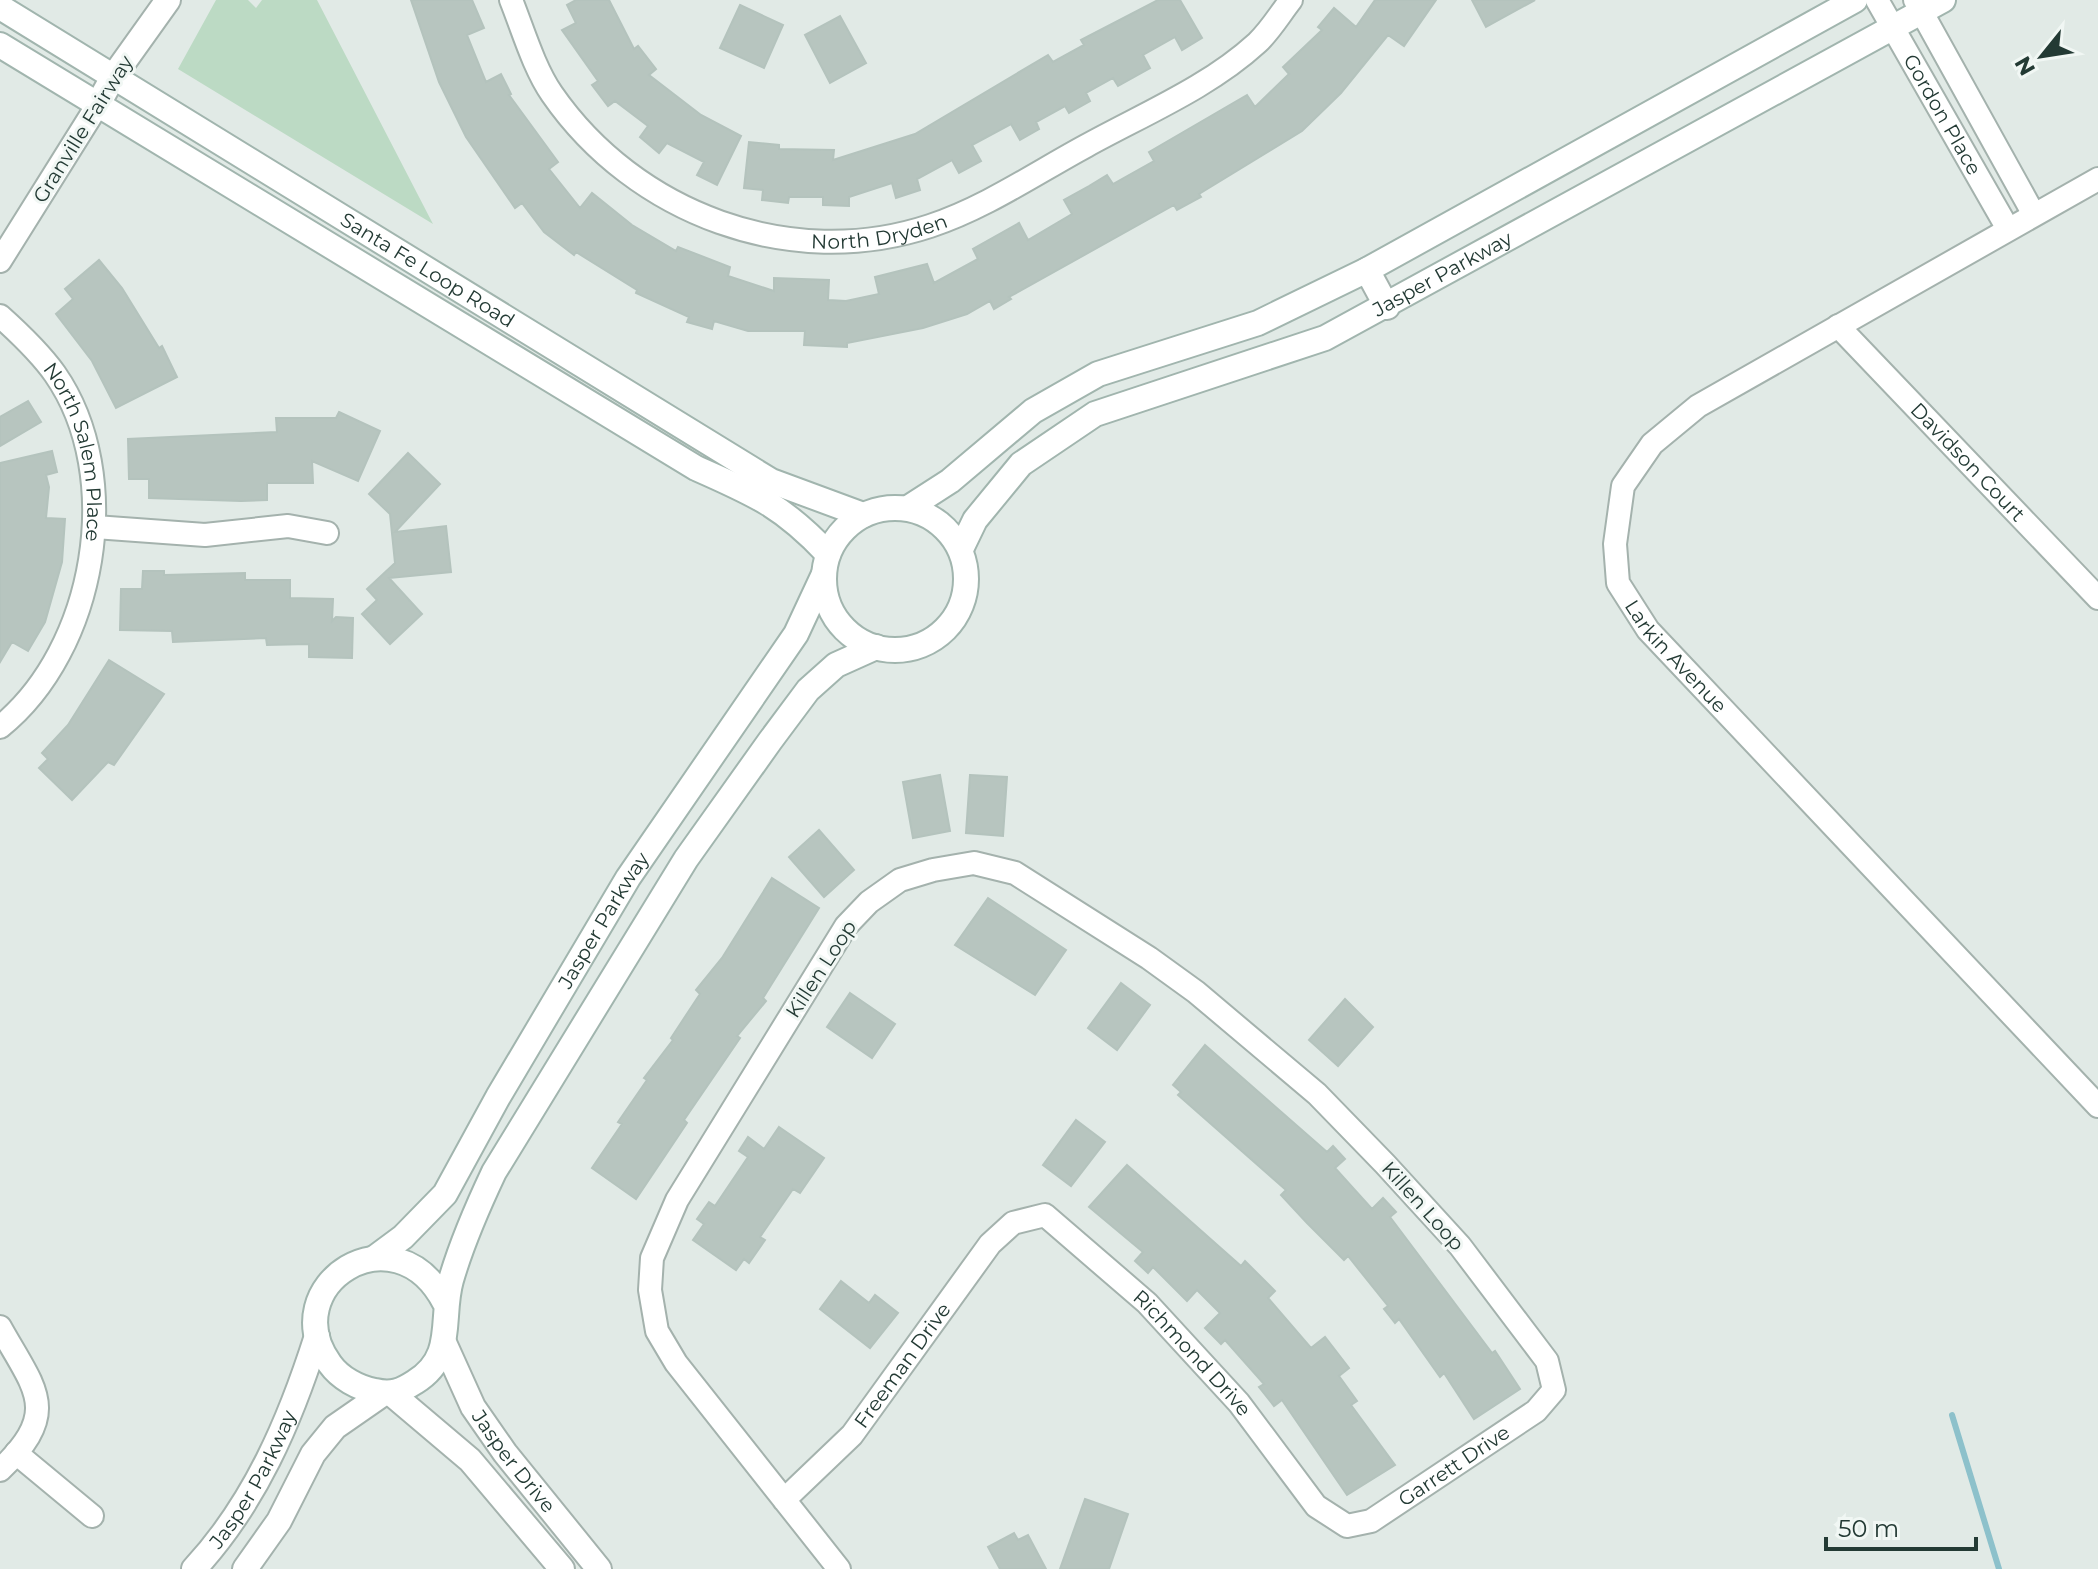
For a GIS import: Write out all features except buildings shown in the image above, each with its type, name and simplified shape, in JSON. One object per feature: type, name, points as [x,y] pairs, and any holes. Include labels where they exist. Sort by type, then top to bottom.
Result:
[{"type":"main road","name":"Granville Fairway","points":[[97,106],[113,77],[168,0]]},
{"type":"main road","name":"Jasper Parkway","points":[[908,508],[950,481],[1033,411],[1098,374],[1258,323],[1367,270],[1855,0]]},
{"type":"main road","name":"Jasper Parkway","points":[[961,549],[975,520],[1021,464],[1095,414],[1325,338],[1387,307],[1893,28],[1927,4]]},
{"type":"main road","name":"Santa Fe Loop Road","points":[[0,7],[771,481],[863,515]]},
{"type":"main road","name":"Santa Fe Loop Road","points":[[0,45],[696,468],[771,502],[802,526],[826,564]]},
{"type":"main road","points":[[1367,270],[1387,307]]},
{"type":"main road","points":[[885,508],[908,508],[930,515],[948,530],[961,549],[967,571],[965,594],[957,616],[942,633],[922,645],[899,650],[876,647],[854,637],[837,620],[827,598],[826,564],[836,538],[863,515],[885,508]]},
{"type":"main road","name":"Jasper Parkway","points":[[376,1257],[403,1237],[445,1194],[498,1097],[628,878],[796,634],[826,564]]},
{"type":"main road","name":"Jasper Parkway","points":[[445,1303],[470,1222],[494,1172],[686,859],[808,690],[836,665],[876,647]]},
{"type":"main road","points":[[376,1257],[398,1259],[418,1268],[435,1283],[445,1303],[448,1317],[445,1345],[423,1377],[388,1393],[350,1382],[334,1370],[317,1336],[320,1300],[329,1283],[358,1261],[376,1257]]},
{"type":"main road","name":"Jasper Parkway","points":[[194,1569],[246,1501],[288,1423],[317,1336]]},
{"type":"main road","name":"Jasper Drive","points":[[445,1345],[473,1407],[497,1442],[599,1569]]},
{"type":"main road","name":"Jasper Parkway","points":[[245,1569],[279,1521],[313,1454],[335,1427],[388,1393]]},
{"type":"main road","name":"Jasper Drive","points":[[388,1393],[470,1460],[562,1569]]},
{"type":"street","name":"North Dryden","points":[[511,0],[550,92],[593,146],[662,197],[735,229],[799,242],[870,239],[930,226],[978,205],[1217,74],[1259,41],[1291,0]]},
{"type":"street","name":"Gordon Place","points":[[1877,0],[2008,229]]},
{"type":"street","name":"Gordon Place","points":[[1927,4],[2033,213]]},
{"type":"street","name":"Granville Fairway","points":[[0,261],[97,106]]},
{"type":"street","name":"Larkin Avenue","points":[[2098,179],[2033,213],[1698,406],[1652,444],[1623,486],[1615,544],[1618,583],[1648,630],[1721,711],[2098,1106]]},
{"type":"street","name":"North Salem Place","points":[[0,316],[56,375],[76,416],[91,478],[95,527],[90,568],[77,619],[19,711],[0,727]]},
{"type":"street","name":"Davidson Court","points":[[1838,326],[2098,598]]},
{"type":"street","points":[[95,527],[205,535],[288,526],[327,533]]},
{"type":"street","name":"Killen Loop","points":[[839,1569],[676,1363],[657,1331],[650,1290],[652,1258],[677,1200],[846,926],[869,902],[900,880],[974,863],[1015,873],[1149,958],[1196,992],[1317,1094],[1460,1246],[1547,1361],[1554,1390]]},
{"type":"street","name":"Richmond Drive","points":[[1013,1223],[1045,1215],[1147,1303],[1239,1403],[1316,1506],[1347,1526]]},
{"type":"street","name":"Freeman Drive","points":[[784,1500],[852,1435],[990,1244],[1013,1223]]},
{"type":"street","points":[[0,1327],[31,1382],[40,1410],[29,1437],[0,1470]]},
{"type":"street","name":"Garrett Drive","points":[[1347,1526],[1371,1521],[1536,1411],[1554,1390]]},
{"type":"street","points":[[16,1453],[92,1516]]},
{"type":"green space","points":[[216,0],[248,0],[256,8],[262,0],[317,0],[433,224],[178,69]]},
{"type":"waterway","points":[[1952,1415],[1999,1569]]}]
